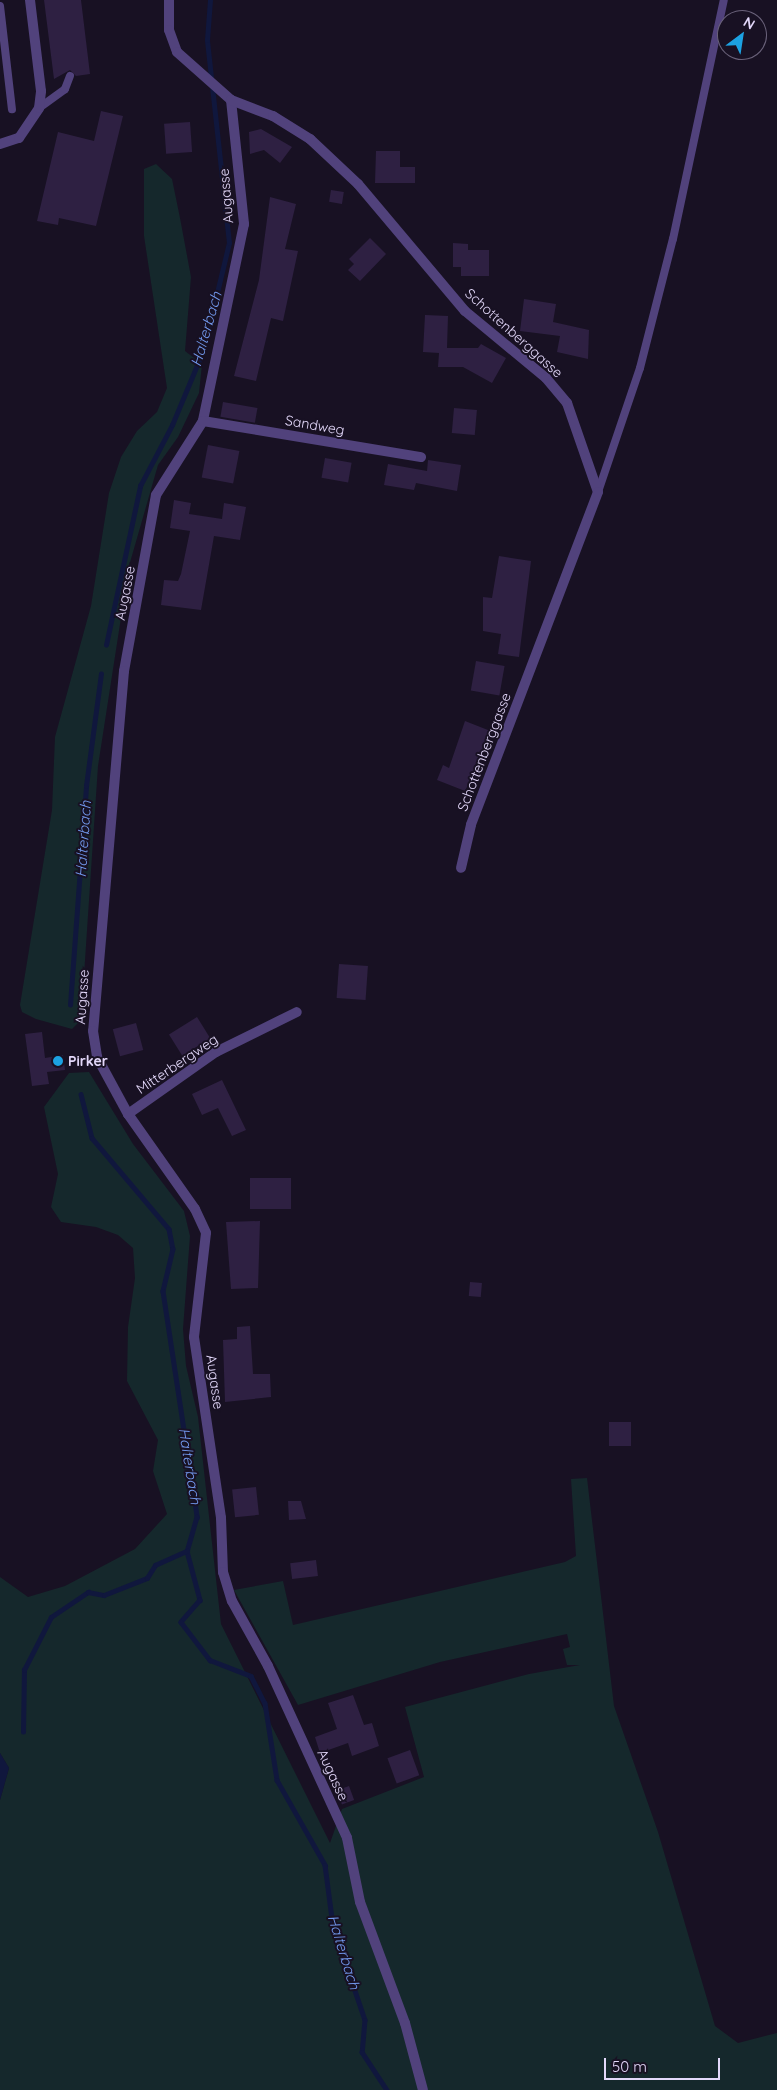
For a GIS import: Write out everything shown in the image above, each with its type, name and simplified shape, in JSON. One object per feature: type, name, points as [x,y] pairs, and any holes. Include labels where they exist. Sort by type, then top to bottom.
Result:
[{"type":"street","points":[[0,144],[19,138],[39,108],[41,91],[30,0]]},
{"type":"street","points":[[169,0],[168,30],[177,52],[193,68],[228,96]]},
{"type":"street","name":"Schottenberggasse","points":[[228,96],[273,116],[310,139],[358,184],[465,311],[546,378],[567,403],[598,492],[471,825],[461,868]]},
{"type":"street","name":"Augasse","points":[[228,96],[244,224],[204,421],[156,495],[124,671],[93,1031],[97,1057],[128,1114],[195,1209],[206,1233],[194,1337],[221,1518],[224,1572],[232,1602],[268,1666],[348,1838],[360,1902],[405,2023],[423,2090]]},
{"type":"street","name":"Sandweg","points":[[204,421],[421,457]]},
{"type":"street","name":"Mitterbergweg","points":[[128,1114],[216,1052],[297,1012]]},
{"type":"lane","points":[[598,492],[640,368],[673,239],[724,0]]},
{"type":"lane","points":[[0,6],[12,109]]},
{"type":"lane","points":[[39,108],[65,89],[70,76]]},
{"type":"green space","points":[[156,164],[172,179],[191,277],[185,351],[202,364],[199,393],[178,437],[158,465],[129,566],[98,766],[81,1020],[72,1029],[36,1019],[22,1012],[20,1005],[52,810],[55,737],[91,606],[109,493],[121,457],[137,431],[157,412],[167,388],[144,236],[144,169]]},
{"type":"green space","points":[[89,1072],[133,1144],[184,1211],[190,1236],[183,1329],[186,1366],[198,1417],[221,1624],[330,1843],[342,1809],[424,1777],[405,1707],[529,1674],[580,1665],[567,1665],[563,1649],[570,1647],[567,1634],[440,1662],[298,1705],[234,1590],[283,1581],[293,1625],[565,1562],[576,1556],[571,1479],[587,1478],[614,1706],[658,1832],[715,2026],[738,2043],[777,2033],[777,2090],[0,2090],[0,1800],[9,1768],[0,1753],[0,1577],[28,1597],[65,1586],[135,1549],[167,1514],[153,1471],[158,1440],[127,1381],[128,1327],[135,1278],[133,1248],[118,1235],[96,1227],[61,1222],[51,1207],[58,1174],[44,1107],[69,1073]]},
{"type":"water","points":[[0,1753],[9,1768],[0,1800]]},
{"type":"building","points":[[44,0],[81,0],[90,74],[76,76],[70,70],[54,79]]},
{"type":"building","points":[[101,111],[123,116],[96,226],[59,218],[58,225],[37,221],[58,132],[94,141]]},
{"type":"building","points":[[190,122],[192,152],[166,154],[164,124]]},
{"type":"building","points":[[261,129],[292,147],[280,163],[264,150],[250,154],[249,132]]},
{"type":"building","points":[[376,151],[400,151],[400,167],[415,167],[415,183],[375,183]]},
{"type":"building","points":[[331,190],[344,192],[342,204],[329,202]]},
{"type":"building","points":[[270,197],[296,204],[285,249],[298,251],[283,321],[271,318],[256,381],[234,376],[259,280]]},
{"type":"building","points":[[370,238],[386,254],[360,281],[348,270],[354,264],[349,259]]},
{"type":"building","points":[[453,243],[468,244],[468,250],[489,250],[489,276],[461,276],[461,267],[453,267]]},
{"type":"building","points":[[524,299],[556,304],[553,322],[589,330],[588,359],[557,352],[560,336],[520,331]]},
{"type":"building","points":[[425,315],[448,316],[447,348],[478,348],[481,344],[506,358],[492,383],[463,367],[438,367],[439,353],[423,352]]},
{"type":"building","points":[[223,402],[257,408],[255,423],[220,417]]},
{"type":"building","points":[[454,408],[477,410],[475,435],[452,433]]},
{"type":"building","points":[[208,445],[239,451],[233,483],[202,477]]},
{"type":"building","points":[[325,458],[352,463],[348,482],[322,478]]},
{"type":"building","points":[[428,460],[461,465],[457,491],[416,483],[414,490],[384,485],[388,464],[427,471]]},
{"type":"building","points":[[174,500],[191,503],[189,514],[222,519],[224,503],[246,507],[240,540],[214,536],[201,610],[161,605],[164,580],[178,581],[181,574],[190,531],[170,528]]},
{"type":"building","points":[[499,556],[531,561],[519,657],[498,654],[501,634],[483,631],[483,597],[492,598]]},
{"type":"building","points":[[476,661],[505,666],[499,696],[471,691]]},
{"type":"building","points":[[465,721],[493,732],[465,791],[437,780],[443,765],[449,768]]},
{"type":"building","points":[[339,964],[368,966],[366,1000],[337,998]]},
{"type":"building","points":[[197,1017],[210,1038],[182,1056],[169,1034]]},
{"type":"building","points":[[136,1023],[143,1050],[120,1056],[113,1029]]},
{"type":"building","points":[[42,1032],[45,1058],[63,1055],[65,1070],[47,1072],[49,1084],[32,1086],[25,1034]]},
{"type":"building","points":[[222,1080],[246,1130],[232,1136],[218,1108],[202,1115],[192,1094]]},
{"type":"building","points":[[250,1178],[291,1178],[291,1209],[250,1209]]},
{"type":"building","points":[[260,1221],[258,1288],[231,1289],[226,1222]]},
{"type":"building","points":[[470,1282],[482,1283],[481,1297],[469,1296]]},
{"type":"building","points":[[250,1326],[253,1374],[270,1374],[271,1397],[225,1402],[223,1340],[237,1339],[237,1327]]},
{"type":"building","points":[[609,1422],[631,1422],[631,1446],[609,1446]]},
{"type":"building","points":[[256,1487],[259,1515],[235,1517],[232,1490]]},
{"type":"building","points":[[288,1501],[301,1501],[306,1519],[289,1520]]},
{"type":"building","points":[[316,1560],[318,1576],[292,1579],[290,1563]]},
{"type":"building","points":[[353,1695],[364,1725],[372,1723],[379,1746],[352,1756],[348,1743],[320,1753],[315,1737],[337,1729],[328,1703]]},
{"type":"building","points":[[410,1750],[419,1775],[397,1784],[387,1758]]},
{"type":"building","points":[[349,1786],[354,1800],[342,1805],[337,1790]]},
{"type":"waterway","name":"Halterbach","points":[[106,645],[140,486],[172,425],[203,351],[229,243],[207,40],[210,0]]},
{"type":"waterway","name":"Halterbach","points":[[70,1005],[86,786],[101,674]]},
{"type":"waterway","name":"Halterbach","points":[[81,1094],[92,1138],[169,1229],[173,1249],[163,1291],[197,1517],[187,1551],[200,1600],[181,1622],[210,1660],[251,1676],[265,1703],[277,1780],[325,1865],[333,1926],[365,2020],[362,2052],[387,2090]]},
{"type":"waterway","points":[[23,1732],[24,1670],[51,1617],[88,1592],[104,1595],[147,1578],[155,1565],[187,1551]]},
{"type":"place","name":"Pirker","points":[[58,1061]]}]
